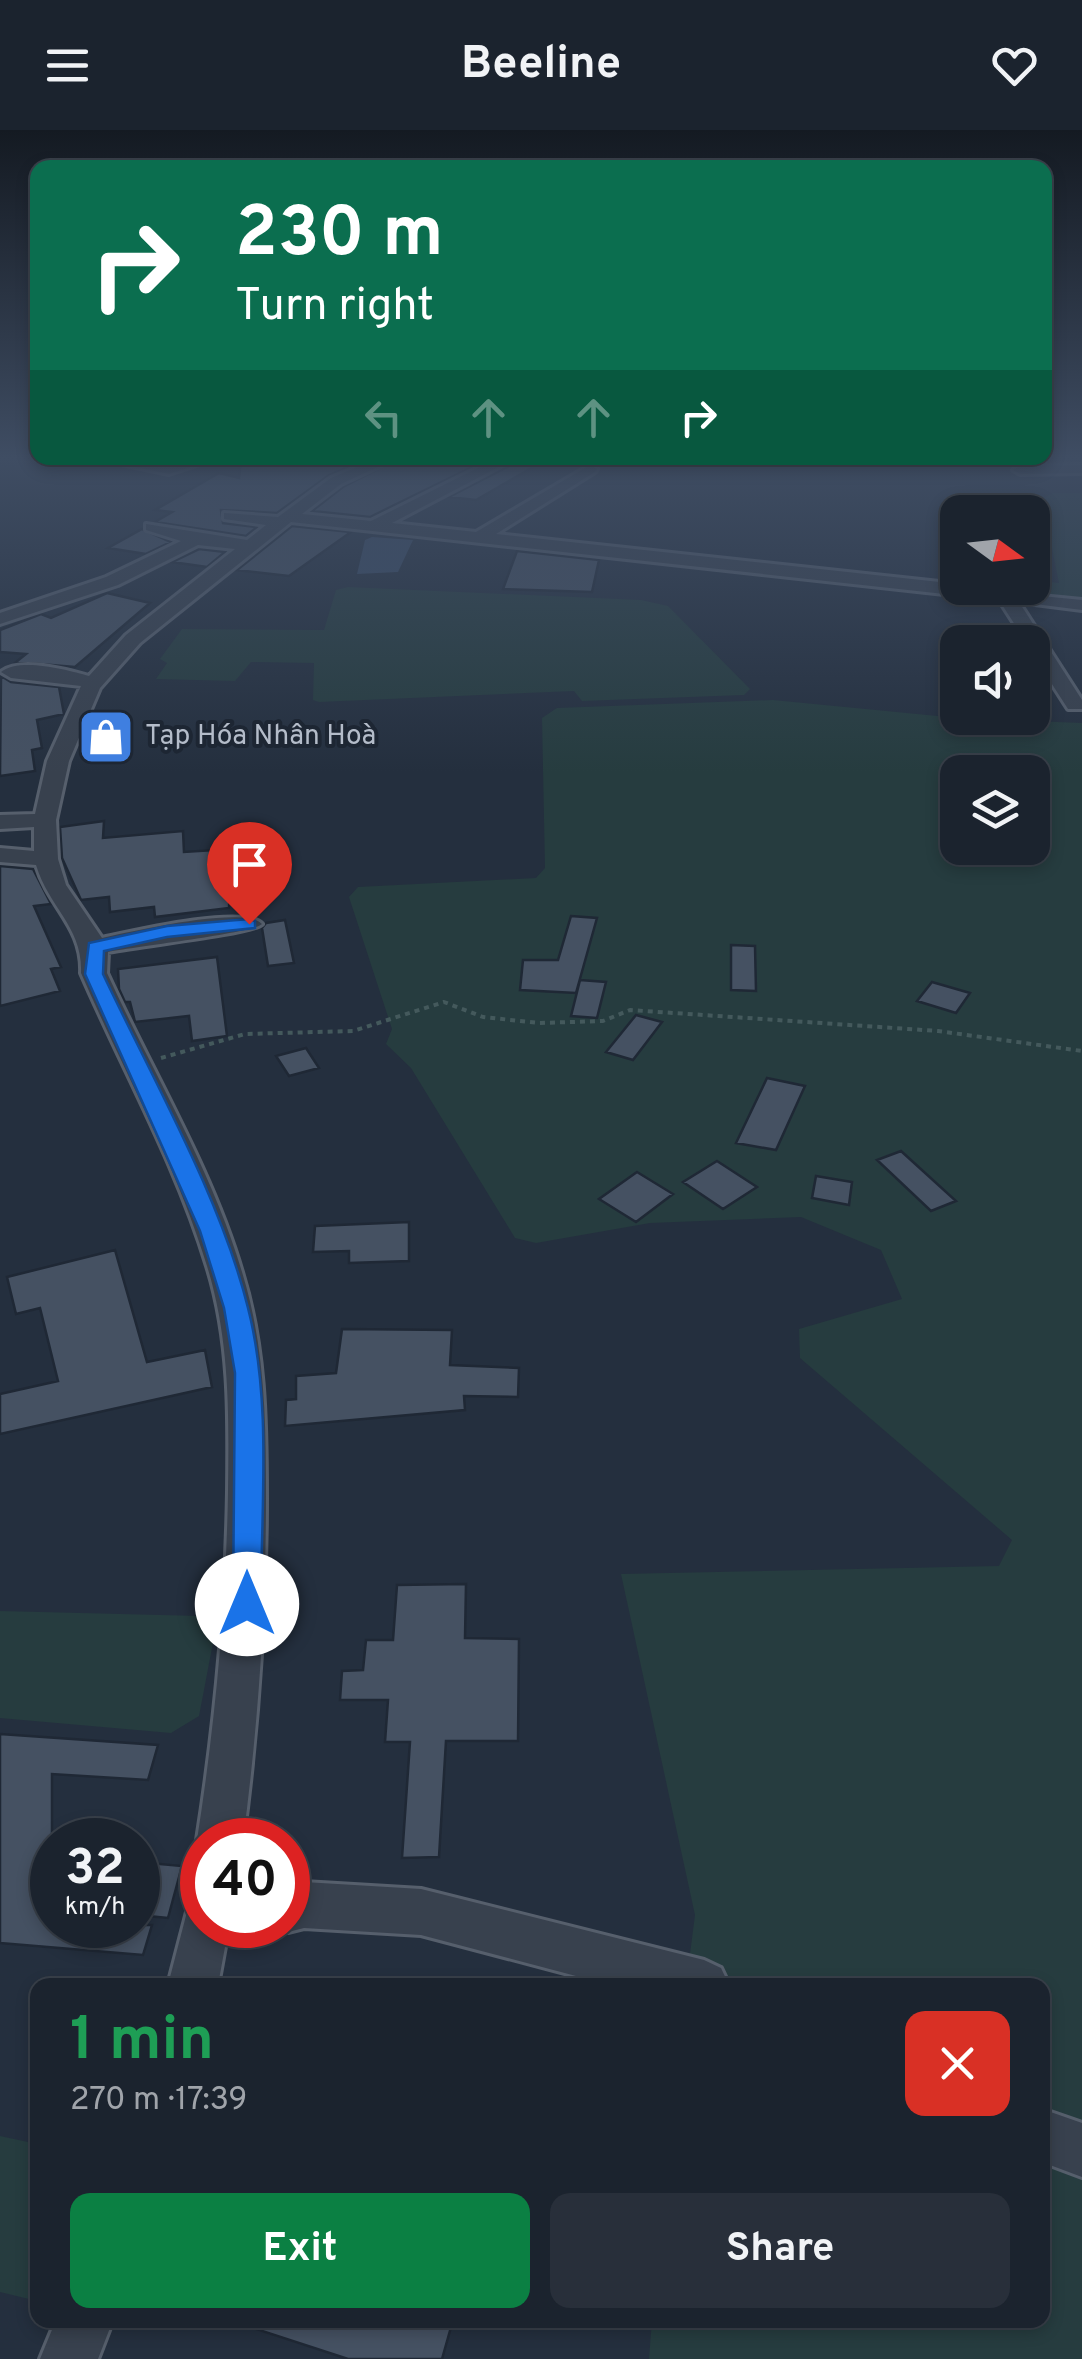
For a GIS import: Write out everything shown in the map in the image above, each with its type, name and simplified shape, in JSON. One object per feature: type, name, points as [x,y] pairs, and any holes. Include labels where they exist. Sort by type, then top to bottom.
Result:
[{"type":"street","points":[[0,618],[112,581],[147,564]]},
{"type":"street","points":[[223,1818],[236,1735],[247,1604],[247,1373],[236,1308],[212,1231],[94,974],[96,947],[54,885],[46,860],[45,820],[58,761],[93,683],[133,639],[226,564]]},
{"type":"street","points":[[731,564],[940,588]]},
{"type":"street","points":[[1050,602],[1082,606]]},
{"type":"street","points":[[1012,605],[1075,705]]},
{"type":"street","points":[[11,672],[64,675],[93,683]]},
{"type":"street","points":[[0,822],[45,820]]},
{"type":"street","points":[[0,855],[46,860]]},
{"type":"street","points":[[96,947],[167,932],[249,924]]},
{"type":"street","points":[[310,1905],[420,1912],[677,1978]]},
{"type":"street","points":[[195,1978],[205,1948]]},
{"type":"street","points":[[1050,2139],[1082,2150]]},
{"type":"street","points":[[70,2359],[82,2328]]},
{"type":"path","points":[[133,1066],[246,1034],[353,1032],[444,1002],[483,1017],[539,1023],[603,1021],[630,1010],[938,1031],[1080,1052]]},
{"type":"green space","points":[[1055,564],[1082,564],[1082,603],[1050,599],[1050,582],[1059,583]]},
{"type":"green space","points":[[348,587],[641,600],[668,606],[750,689],[744,695],[582,701],[574,691],[319,702],[313,700],[314,663],[251,662],[235,681],[156,679],[167,663],[160,659],[182,629],[324,630],[336,590]]},
{"type":"green space","points":[[773,700],[940,716],[940,735],[1050,735],[1050,722],[1082,723],[1082,2359],[649,2359],[651,2328],[1050,2328],[1050,1978],[687,1978],[695,1915],[621,1574],[999,1566],[1012,1540],[800,1358],[799,1329],[902,1299],[881,1250],[801,1217],[650,1223],[536,1243],[515,1238],[411,1068],[386,1044],[392,1029],[349,897],[358,887],[536,878],[545,868],[542,718],[557,708]]},
{"type":"green space","points":[[0,1611],[201,1616],[216,1627],[199,1716],[171,1733],[0,1718]]},
{"type":"green space","points":[[0,2136],[30,2142],[30,2298],[0,2292]]},
{"type":"water","points":[[359,564],[402,564],[398,572],[357,574]]},
{"type":"building","points":[[244,564],[306,564],[289,576],[237,570]]},
{"type":"building","points":[[512,564],[598,564],[592,592],[503,589]]},
{"type":"building","points":[[107,593],[150,603],[75,667],[16,662],[26,654],[0,652],[0,630],[41,614],[51,618]]},
{"type":"building","points":[[1,676],[11,682],[59,687],[64,714],[37,720],[42,748],[32,750],[35,771],[0,776]]},
{"type":"building","points":[[104,821],[103,838],[183,831],[184,852],[231,849],[229,908],[155,917],[154,907],[110,912],[109,897],[81,900],[62,858],[60,827]]},
{"type":"building","points":[[0,866],[33,869],[51,904],[34,906],[61,967],[51,969],[60,991],[0,1006]]},
{"type":"building","points":[[571,916],[597,918],[576,993],[520,990],[523,960],[558,960]]},
{"type":"building","points":[[285,920],[294,963],[268,966],[262,928],[266,923]]},
{"type":"building","points":[[731,945],[755,946],[756,991],[731,990]]},
{"type":"building","points":[[217,957],[227,1036],[192,1041],[189,1016],[135,1022],[130,1002],[125,1002],[119,989],[118,969]]},
{"type":"building","points":[[580,980],[606,982],[597,1018],[571,1016]]},
{"type":"building","points":[[932,982],[970,993],[956,1013],[917,1001]]},
{"type":"building","points":[[636,1015],[662,1022],[633,1060],[606,1052]]},
{"type":"building","points":[[306,1048],[319,1068],[289,1076],[276,1056]]},
{"type":"building","points":[[767,1078],[805,1086],[776,1150],[736,1143]]},
{"type":"building","points":[[901,1151],[956,1201],[931,1211],[877,1160]]},
{"type":"building","points":[[717,1161],[757,1187],[723,1209],[683,1182]]},
{"type":"building","points":[[637,1172],[673,1194],[636,1222],[599,1199]]},
{"type":"building","points":[[816,1176],[852,1182],[849,1205],[812,1198]]},
{"type":"building","points":[[409,1222],[409,1261],[349,1263],[349,1251],[313,1252],[315,1226]]},
{"type":"building","points":[[115,1250],[147,1362],[205,1350],[212,1387],[0,1434],[0,1394],[58,1381],[40,1308],[16,1314],[7,1277]]},
{"type":"building","points":[[342,1329],[452,1330],[450,1365],[519,1368],[518,1397],[464,1396],[465,1410],[285,1426],[286,1400],[296,1399],[296,1376],[336,1373]]},
{"type":"building","points":[[466,1584],[465,1638],[519,1639],[518,1741],[446,1741],[439,1857],[402,1858],[410,1742],[385,1742],[388,1700],[340,1700],[342,1671],[363,1670],[366,1640],[393,1640],[397,1585]]},
{"type":"building","points":[[0,1734],[158,1745],[148,1780],[52,1774],[52,1818],[30,1818],[30,1946],[0,1943]]},
{"type":"building","points":[[160,1864],[180,1866],[168,1918],[160,1917]]},
{"type":"building","points":[[60,1948],[145,1948],[143,1955]]},
{"type":"building","points":[[253,2328],[451,2328],[442,2359],[348,2359]]},
{"type":"place","name":"Tạp Hóa Nhân Hoà","points":[[106,737]]},
{"type":"route","points":[[247,1604],[247,1373],[236,1308],[212,1231],[94,974],[96,947],[167,932],[249,924]]}]
